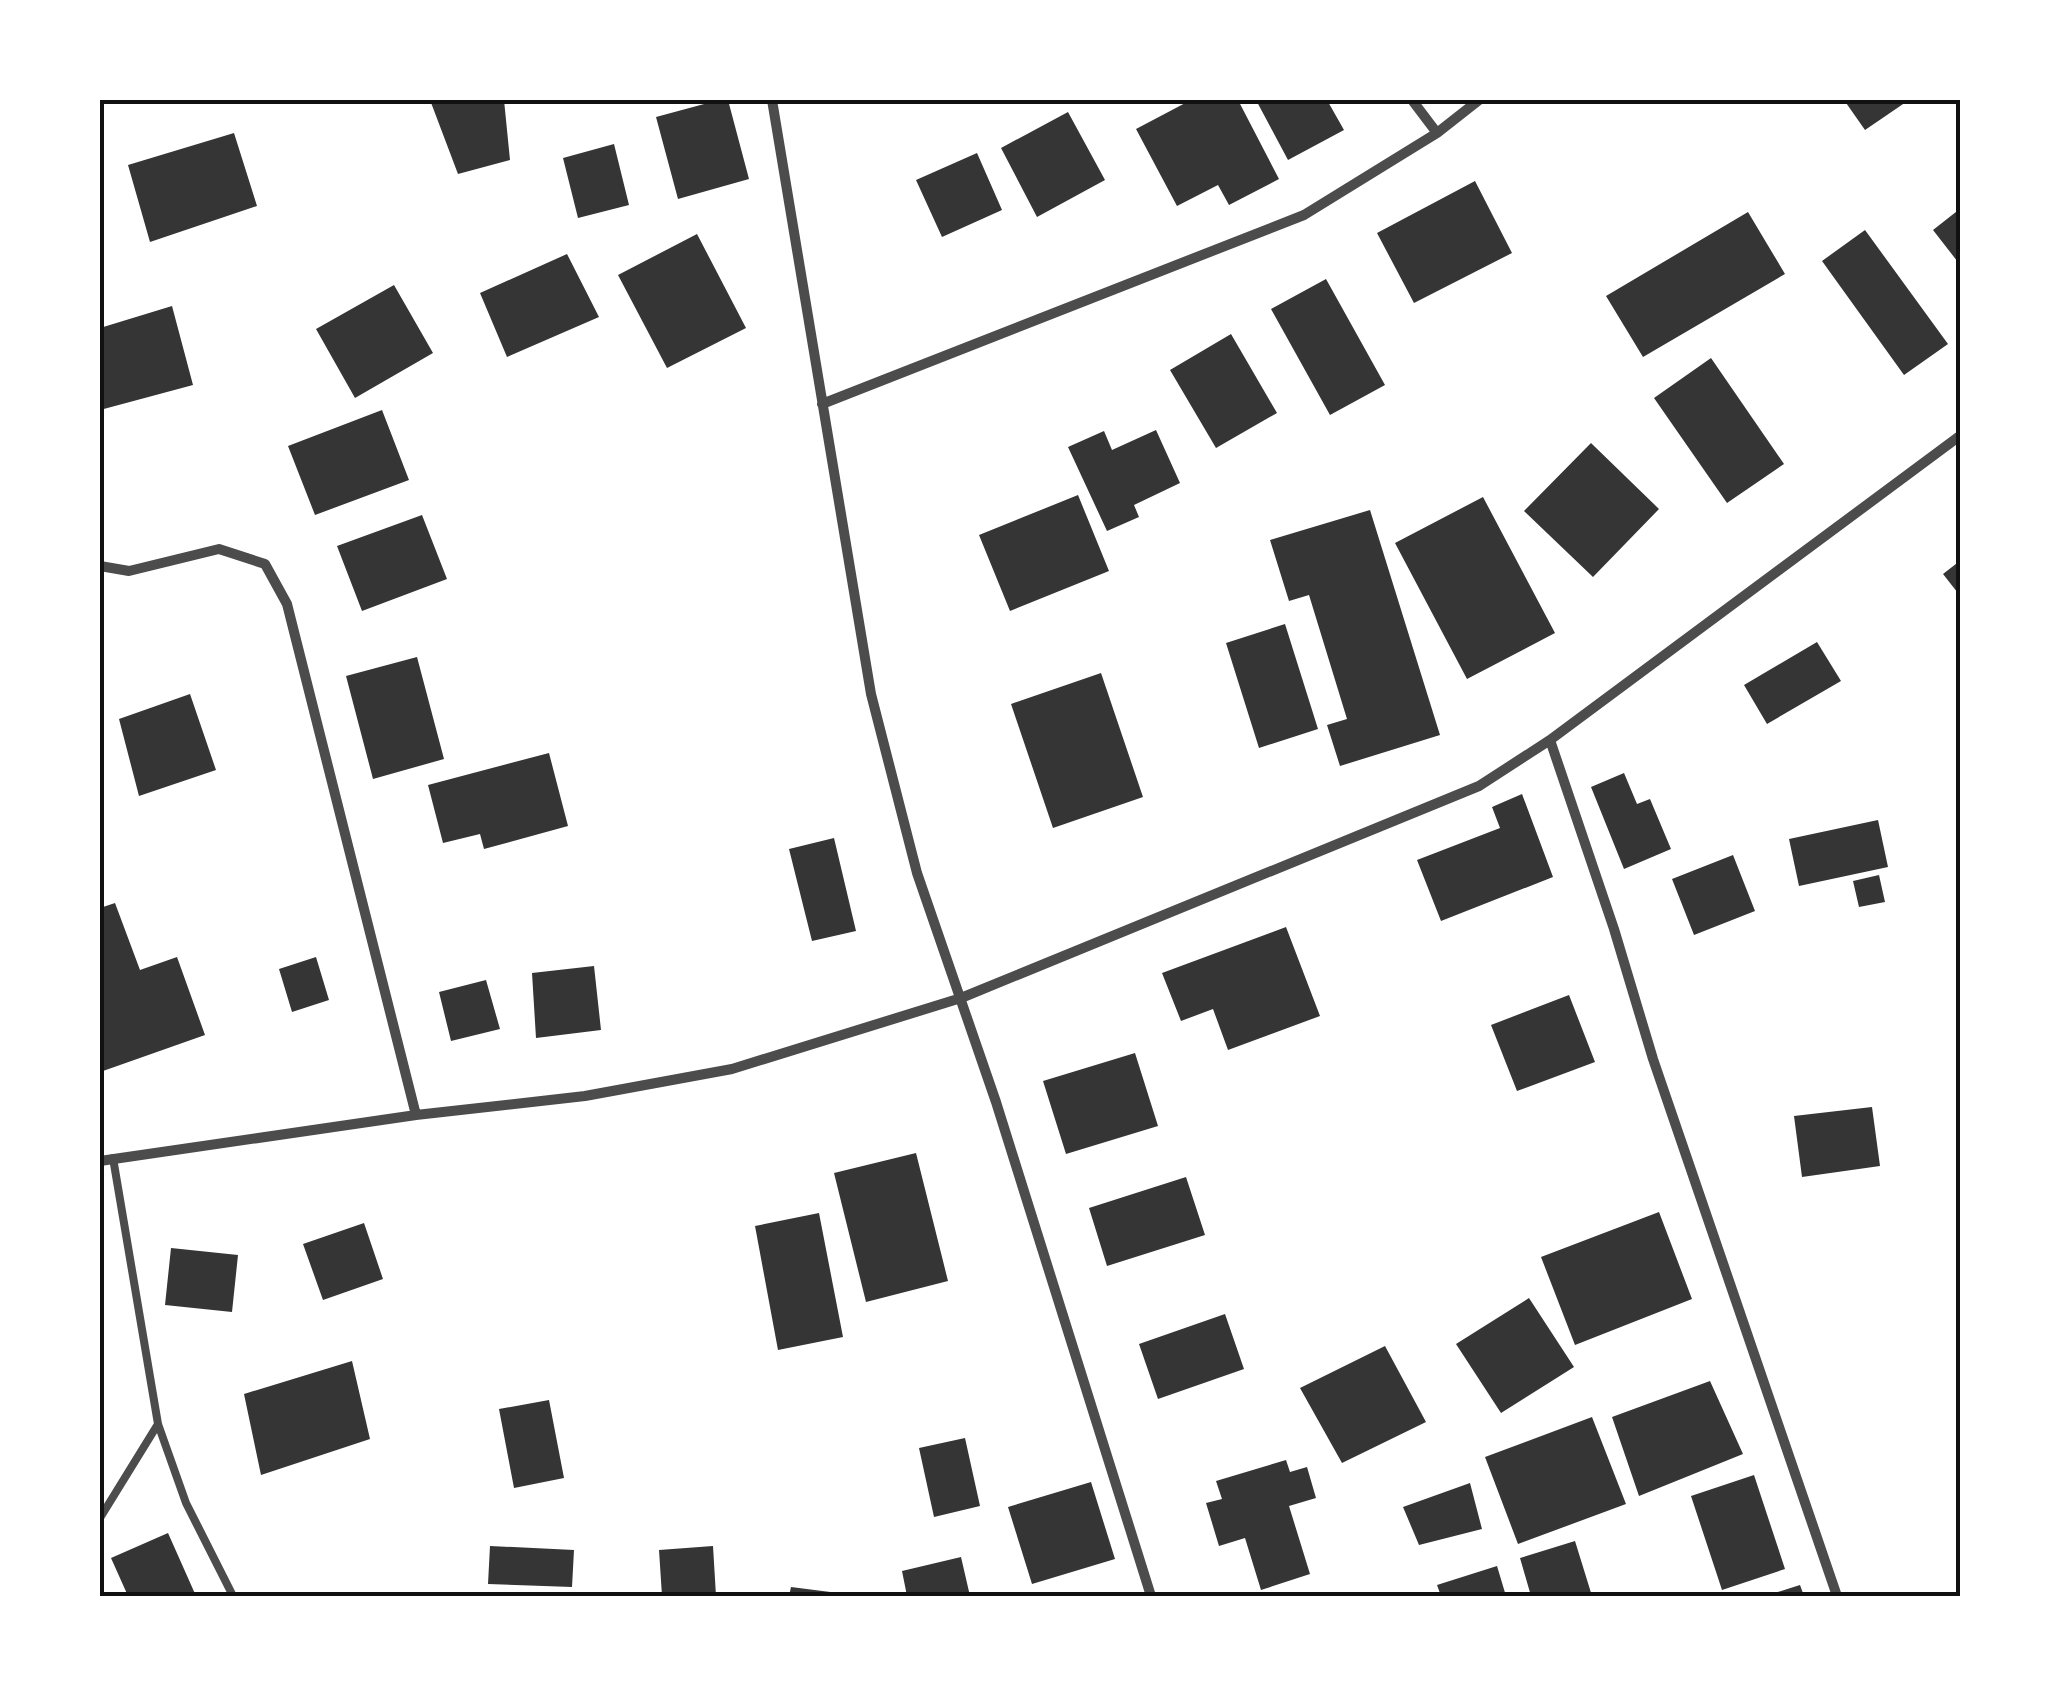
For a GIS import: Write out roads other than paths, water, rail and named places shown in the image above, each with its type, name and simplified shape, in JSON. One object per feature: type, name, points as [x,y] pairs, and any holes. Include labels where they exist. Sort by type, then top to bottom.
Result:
[{"type":"street","points":[[772,100],[872,694],[917,873],[961,998],[1151,1596]]},
{"type":"street","points":[[1412,100],[1438,132]]},
{"type":"street","points":[[822,404],[1304,215],[1438,132],[1479,100]]},
{"type":"street","points":[[100,1161],[416,1115],[585,1096],[732,1069],[961,998],[1479,786],[1550,740],[1961,435]]},
{"type":"street","points":[[100,566],[129,571],[220,549],[265,564],[287,604],[416,1115]]},
{"type":"street","points":[[1550,740],[1614,929],[1652,1060],[1837,1596]]},
{"type":"lane","points":[[114,1158],[158,1424],[186,1504],[234,1596]]},
{"type":"lane","points":[[100,1518],[158,1424]]}]
